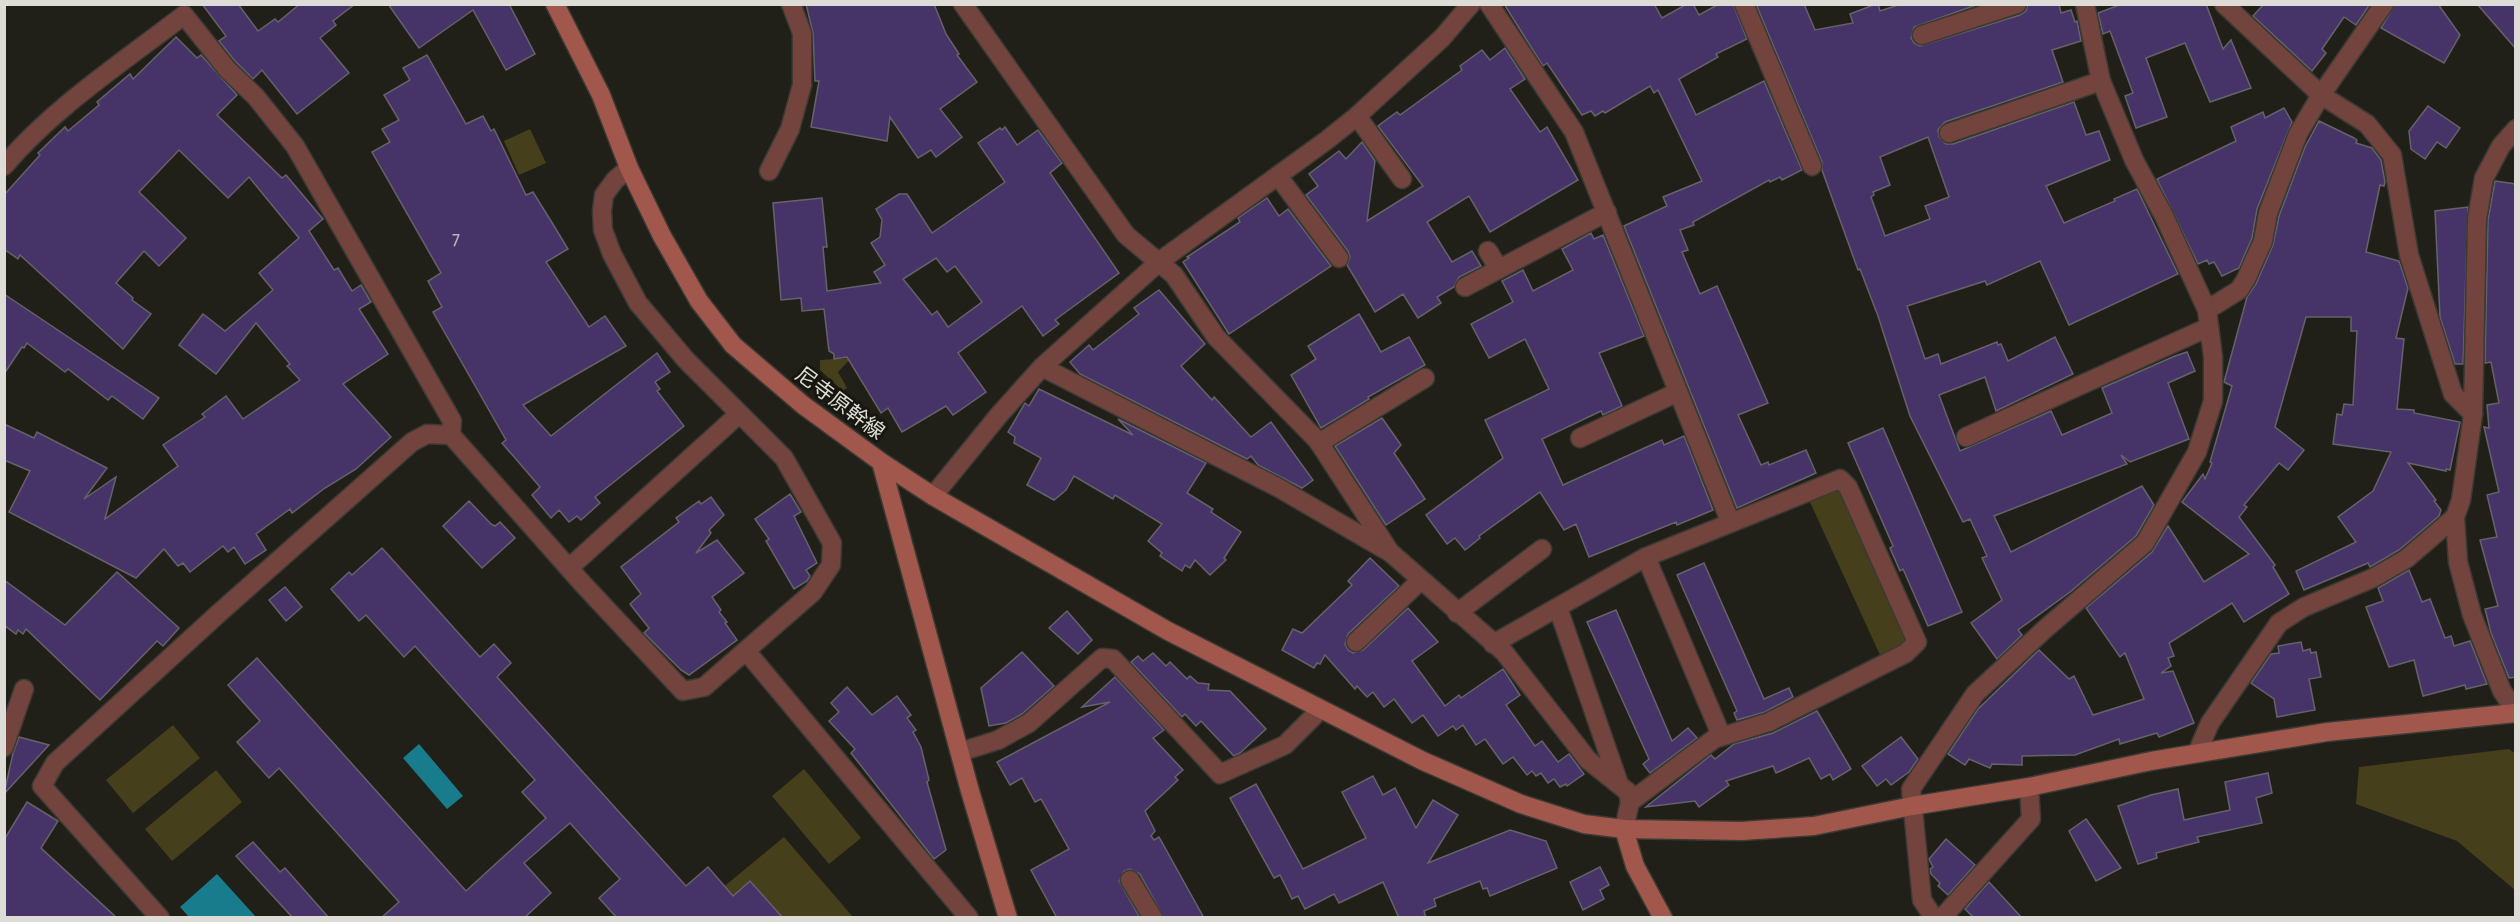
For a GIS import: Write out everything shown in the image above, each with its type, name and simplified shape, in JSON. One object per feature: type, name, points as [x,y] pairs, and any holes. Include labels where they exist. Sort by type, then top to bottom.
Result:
[{"type":"street","name":"尼寺原幹線","points":[[555,4],[601,95],[629,168],[662,236],[699,301],[733,345],[803,405],[881,462],[1008,918]]},
{"type":"street","points":[[769,171],[790,129],[802,85],[802,33],[791,4]]},
{"type":"street","points":[[963,4],[1126,235],[1174,275],[1216,337],[1319,443],[1390,553]]},
{"type":"street","points":[[933,496],[1041,367],[1160,261],[1357,116],[1442,38],[1471,4]]},
{"type":"street","points":[[1489,4],[1575,132],[1731,521]]},
{"type":"street","points":[[1744,4],[1812,166]]},
{"type":"street","points":[[1922,35],[2017,4]]},
{"type":"street","points":[[1934,918],[1922,900],[1911,789],[1976,694],[2045,629],[2145,543],[2197,452],[2213,401],[2213,357],[2208,318],[2164,216],[2134,160],[2101,81],[2085,4]]},
{"type":"street","points":[[2224,4],[2321,95],[2367,124],[2392,155],[2409,255],[2453,394],[2473,414]]},
{"type":"street","points":[[1966,437],[2208,318],[2239,290],[2263,241],[2268,213],[2298,134],[2321,95],[2384,4]]},
{"type":"street","points":[[4,166],[22,145],[73,100],[184,15],[227,69],[256,97],[295,146],[452,421],[452,435],[569,568],[683,691],[704,687],[747,652],[813,592],[831,565],[832,543],[784,458],[686,360],[638,303],[612,254],[603,230],[604,195],[615,180],[629,168]]},
{"type":"street","points":[[1949,133],[2101,81]]},
{"type":"street","points":[[1357,116],[1402,179]]},
{"type":"street","points":[[881,462],[933,496],[1168,631],[1320,710],[1473,784],[1521,804],[1584,824],[1624,829],[1742,831],[1814,826],[1912,806],[2029,787],[2197,753],[2327,732],[2516,712],[2502,690],[2472,615],[2458,562],[2455,518],[2461,500],[2473,414],[2476,219],[2484,178],[2501,146],[2516,129]]},
{"type":"street","points":[[1278,176],[1339,258]]},
{"type":"street","points":[[1465,287],[1607,212]]},
{"type":"street","points":[[1488,251],[1499,269]]},
{"type":"street","points":[[1041,367],[1279,488],[1390,553],[1504,652],[1588,760],[1628,792],[1630,802],[1624,829],[1635,866],[1663,918]]},
{"type":"street","points":[[1319,443],[1425,378]]},
{"type":"street","points":[[1580,438],[1678,392]]},
{"type":"street","points":[[569,568],[739,414]]},
{"type":"street","points":[[160,918],[42,786],[55,763],[218,614],[412,442],[427,434],[452,435]]},
{"type":"street","points":[[1493,644],[1646,557],[1840,479],[1848,487],[1917,642],[1906,653],[1769,722],[1721,735],[1630,802]]},
{"type":"street","points":[[2197,753],[2210,723],[2279,623],[2304,607],[2373,578],[2406,559],[2455,518]]},
{"type":"street","points":[[1457,612],[1542,549]]},
{"type":"street","points":[[1646,557],[1721,735]]},
{"type":"street","points":[[1356,642],[1421,580]]},
{"type":"street","points":[[1558,608],[1619,784]]},
{"type":"street","points":[[747,652],[969,918]]},
{"type":"street","points":[[960,752],[998,740],[1029,723],[1102,658],[1113,659],[1220,774],[1285,745],[1320,710]]},
{"type":"street","points":[[4,747],[24,689]]},
{"type":"street","points":[[1942,918],[2031,819],[2029,787]]},
{"type":"street","points":[[1130,880],[1153,918]]},
{"type":"shaded area","points":[[530,129],[546,163],[519,175],[504,141]]},
{"type":"shaded area","points":[[851,358],[838,372],[847,388],[843,391],[820,370],[820,360]]},
{"type":"shaded area","points":[[1841,487],[1911,639],[1904,646],[1880,655],[1810,502]]},
{"type":"shaded area","points":[[173,725],[200,758],[133,813],[106,780]]},
{"type":"shaded area","points":[[2509,749],[2516,754],[2515,890],[2457,841],[2356,804],[2359,767]]},
{"type":"shaded area","points":[[804,769],[861,838],[829,864],[772,796]]},
{"type":"shaded area","points":[[216,770],[242,802],[172,861],[145,829]]},
{"type":"shaded area","points":[[784,837],[853,917],[686,918]]},
{"type":"water","points":[[419,744],[463,796],[447,809],[403,758]]},
{"type":"water","points":[[217,874],[256,917],[189,917],[180,907]]},
{"type":"building","points":[[202,4],[238,4],[258,31],[275,19],[278,22],[300,4],[355,4],[333,21],[336,25],[320,38],[349,73],[297,114],[262,70],[253,79],[235,61],[219,41],[226,36]]},
{"type":"building","points":[[388,4],[509,4],[535,54],[506,70],[473,10],[419,48]]},
{"type":"building","points":[[806,4],[934,4],[946,34],[959,54],[957,55],[977,82],[940,109],[962,137],[936,157],[931,150],[918,158],[890,117],[887,141],[811,127],[819,81],[815,81],[813,33]]},
{"type":"building","points":[[1504,4],[1654,4],[1662,18],[1687,4],[1693,4],[1699,15],[1719,4],[1733,4],[1747,39],[1716,54],[1718,57],[1679,79],[1696,115],[1764,81],[1802,170],[1782,180],[1780,177],[1770,182],[1769,180],[1693,222],[1694,225],[1680,230],[1688,250],[1682,252],[1700,294],[1717,286],[1768,403],[1738,415],[1761,465],[1768,462],[1769,465],[1806,450],[1816,473],[1737,508],[1624,226],[1667,206],[1663,197],[1702,181],[1658,90],[1654,93],[1650,86],[1605,113],[1603,111],[1595,116],[1591,111],[1582,115],[1547,63],[1543,66]]},
{"type":"building","points":[[1756,4],[1804,4],[1815,30],[1853,23],[1850,14],[1876,4],[1880,11],[1901,4],[1979,4],[1914,27],[1911,38],[1920,46],[2020,15],[2026,11],[2028,4],[2059,4],[2061,13],[2071,10],[2075,22],[2077,21],[2081,41],[2052,50],[2063,82],[1945,122],[1938,130],[1939,137],[1946,144],[1953,144],[2074,102],[2086,135],[2099,131],[2110,160],[2046,186],[2064,223],[2137,189],[2178,274],[2069,325],[2040,261],[1987,285],[1985,281],[1907,306],[1925,359],[1938,354],[1941,364],[1997,342],[1998,345],[2001,344],[2008,361],[2055,337],[2073,374],[1996,411],[1985,377],[1939,395],[1960,451],[2051,411],[2062,435],[2112,413],[2102,388],[2175,356],[2187,352],[2195,371],[2168,383],[2189,439],[2130,462],[2121,455],[2127,464],[1994,516],[2011,552],[2142,486],[2154,505],[2136,536],[2070,592],[2018,630],[2022,635],[1997,659],[1971,623],[2002,600],[1982,558],[1987,556],[1970,519],[1963,522],[1910,416],[1878,316],[1860,269],[1858,270],[1822,170],[1822,162]],"holes":[[[1928,137],[1949,197],[1925,206],[1930,219],[1885,236],[1871,197],[1874,195],[1873,192],[1890,185],[1880,157]]]},
{"type":"building","points":[[2122,4],[2206,4],[2223,49],[2231,40],[2251,88],[2210,102],[2185,43],[2146,58],[2167,117],[2136,128],[2125,96],[2133,93],[2110,31],[2103,34],[2098,13]]},
{"type":"building","points":[[2264,4],[2370,4],[2356,25],[2344,17],[2322,49],[2326,53],[2312,71],[2253,16]]},
{"type":"building","points":[[2395,4],[2438,4],[2460,35],[2444,63],[2381,28]]},
{"type":"building","points":[[2477,4],[2516,4],[2516,49]]},
{"type":"building","points":[[176,37],[197,58],[201,55],[237,95],[217,115],[282,178],[286,175],[323,219],[309,231],[334,270],[338,268],[352,291],[361,285],[371,302],[359,309],[388,354],[343,384],[391,437],[356,469],[325,488],[292,513],[290,509],[256,534],[266,550],[245,564],[234,547],[228,552],[223,546],[190,572],[183,563],[178,566],[164,549],[136,578],[9,512],[30,471],[4,460],[4,424],[34,438],[37,432],[107,468],[84,499],[116,477],[105,519],[178,466],[163,445],[205,417],[202,414],[226,396],[243,419],[300,380],[287,366],[290,364],[256,323],[216,374],[179,345],[203,314],[225,331],[273,290],[259,273],[299,238],[249,177],[228,198],[179,150],[139,192],[186,238],[159,266],[144,251],[116,283],[133,298],[132,300],[151,314],[123,349],[20,255],[18,259],[4,249],[4,195],[40,155],[38,153],[65,127],[68,131],[99,105],[97,102],[130,74],[133,79]]},
{"type":"building","points":[[1505,48],[1525,79],[1510,89],[1540,132],[1547,127],[1578,180],[1490,232],[1469,196],[1427,222],[1452,262],[1472,251],[1481,266],[1459,277],[1454,287],[1437,297],[1441,303],[1418,318],[1403,294],[1375,312],[1347,265],[1350,257],[1348,251],[1306,195],[1318,186],[1309,174],[1339,151],[1346,159],[1362,142],[1375,161],[1367,221],[1423,186],[1378,126],[1397,112],[1400,115],[1462,70],[1460,66],[1482,50],[1490,60]]},
{"type":"building","points":[[427,55],[466,124],[483,116],[491,131],[494,129],[526,195],[533,192],[568,249],[546,262],[589,327],[605,316],[626,346],[523,405],[551,436],[657,353],[670,372],[655,382],[660,389],[657,391],[684,426],[595,497],[600,503],[581,520],[577,516],[569,522],[559,510],[551,518],[532,495],[540,487],[502,443],[506,440],[433,312],[442,307],[428,281],[441,273],[372,152],[390,142],[382,129],[399,120],[384,95],[410,80],[403,68]]},
{"type":"building","points":[[2428,106],[2460,128],[2446,148],[2437,142],[2425,159],[2411,149],[2409,131]]},
{"type":"building","points":[[2284,108],[2292,122],[2257,209],[2252,238],[2239,268],[2222,276],[2214,262],[2209,264],[2207,260],[2198,264],[2157,179],[2236,141],[2231,127],[2263,112],[2265,118]]},
{"type":"building","points":[[2319,121],[2354,138],[2357,140],[2356,143],[2372,148],[2381,160],[2385,182],[2384,186],[2380,185],[2366,252],[2399,261],[2408,288],[2396,338],[2404,339],[2397,409],[2414,410],[2414,413],[2460,422],[2450,470],[2408,463],[2436,500],[2434,501],[2441,510],[2439,516],[2399,550],[2370,567],[2368,563],[2304,590],[2296,571],[2356,542],[2338,517],[2373,491],[2391,452],[2333,444],[2337,414],[2342,415],[2344,404],[2353,405],[2357,331],[2351,331],[2351,317],[2306,317],[2275,427],[2304,450],[2288,470],[2279,463],[2244,505],[2247,507],[2239,517],[2275,565],[2273,567],[2289,594],[2244,622],[2232,603],[2169,643],[2174,656],[2168,658],[2171,666],[2161,673],[2173,671],[2194,723],[2159,737],[2157,733],[2120,744],[2119,739],[2075,755],[2022,756],[2022,765],[1992,764],[1990,768],[1969,759],[1965,765],[1948,754],[1978,709],[2039,650],[2069,679],[2074,676],[2093,715],[2144,699],[2125,653],[2120,657],[2086,608],[2152,552],[2168,526],[2204,582],[2249,554],[2182,502],[2203,474],[2205,479],[2212,463],[2210,462],[2232,386],[2224,382],[2247,297],[2256,284],[2273,245],[2279,216],[2305,147]]},
{"type":"building","points":[[1005,127],[1017,145],[1038,130],[1062,163],[1050,173],[1119,273],[1055,320],[1059,324],[1043,336],[1022,306],[958,353],[986,392],[953,415],[946,406],[902,432],[888,408],[881,413],[847,357],[834,359],[834,354],[829,351],[824,309],[802,311],[801,298],[781,300],[773,203],[822,198],[827,247],[823,247],[827,291],[881,283],[874,272],[885,265],[871,243],[880,237],[882,220],[876,209],[899,194],[907,194],[932,233],[1005,182],[978,143],[1000,128],[1002,130]],"holes":[[[936,258],[947,272],[955,266],[982,302],[948,327],[937,311],[932,315],[903,279]]]},
{"type":"building","points":[[2495,181],[2516,184],[2516,677],[2509,678],[2491,633],[2485,609],[2498,606],[2480,540],[2497,537],[2487,495],[2499,492],[2484,427],[2489,428],[2487,405],[2499,403],[2491,362],[2485,363],[2488,220]]},
{"type":"building","points":[[1267,198],[1279,216],[1288,209],[1331,266],[1229,334],[1183,262],[1240,222],[1238,218]]},
{"type":"building","points":[[2468,207],[2463,364],[2455,364],[2440,317],[2435,211]]},
{"type":"building","points":[[1591,233],[1594,239],[1603,235],[1644,336],[1599,353],[1622,406],[1603,415],[1601,411],[1542,439],[1563,485],[1662,440],[1664,445],[1684,436],[1713,510],[1677,525],[1676,522],[1589,557],[1576,524],[1564,530],[1540,492],[1479,536],[1480,538],[1465,550],[1455,538],[1447,544],[1426,515],[1503,458],[1485,420],[1549,389],[1525,339],[1489,358],[1471,324],[1513,302],[1502,281],[1523,270],[1533,291],[1573,270],[1562,249]]},
{"type":"building","points":[[1159,290],[1205,344],[1181,366],[1251,437],[1271,422],[1313,480],[1302,488],[1258,465],[1251,456],[1247,459],[1080,374],[1070,362],[1089,345],[1093,350],[1139,314],[1134,308]]},
{"type":"building","points":[[4,294],[159,398],[143,419],[112,396],[108,400],[68,369],[65,372],[27,343],[4,374]]},
{"type":"building","points":[[1359,314],[1381,352],[1409,337],[1425,365],[1368,397],[1369,399],[1321,428],[1291,375],[1316,359],[1308,346]]},
{"type":"building","points":[[1039,389],[1133,435],[1118,419],[1206,463],[1187,493],[1213,509],[1211,512],[1241,532],[1224,558],[1226,560],[1210,575],[1195,560],[1190,568],[1185,565],[1182,571],[1160,556],[1162,553],[1148,541],[1162,524],[1115,495],[1113,499],[1074,476],[1066,490],[1054,500],[1027,485],[1041,458],[1014,443],[1015,437],[1008,432],[1025,403],[1029,406]]},
{"type":"building","points":[[1382,418],[1401,445],[1394,453],[1425,499],[1386,525],[1335,446]]},
{"type":"building","points":[[1883,428],[1962,612],[1928,626],[1903,569],[1900,571],[1890,548],[1893,546],[1848,443]]},
{"type":"building","points":[[790,494],[801,512],[794,516],[817,563],[806,570],[810,576],[807,581],[794,589],[766,541],[769,539],[755,519]]},
{"type":"building","points":[[711,497],[724,515],[709,530],[711,533],[696,553],[717,540],[744,573],[712,597],[727,622],[725,623],[737,640],[689,675],[681,670],[644,633],[649,628],[630,604],[641,594],[621,567],[679,522],[676,518],[699,501],[701,504]]},
{"type":"building","points":[[469,501],[491,524],[495,526],[500,522],[515,538],[482,568],[443,526]]},
{"type":"building","points":[[382,548],[480,657],[494,644],[511,663],[497,677],[686,886],[708,867],[733,896],[750,881],[783,918],[617,918],[599,898],[620,879],[570,823],[524,863],[551,893],[524,918],[381,918],[399,902],[279,768],[269,778],[237,742],[260,721],[228,685],[257,658],[466,891],[546,818],[522,792],[535,780],[415,646],[404,657],[366,615],[359,621],[331,589],[349,572],[352,575]]},
{"type":"building","points":[[1370,558],[1399,586],[1348,634],[1345,644],[1348,650],[1353,653],[1363,650],[1408,608],[1438,642],[1412,661],[1445,706],[1459,695],[1461,698],[1503,669],[1520,695],[1506,705],[1535,746],[1542,741],[1558,762],[1569,754],[1584,774],[1567,786],[1566,784],[1560,787],[1554,779],[1548,783],[1541,773],[1536,776],[1532,771],[1527,775],[1513,757],[1503,764],[1485,739],[1476,745],[1463,725],[1456,730],[1453,726],[1438,736],[1423,715],[1412,723],[1394,699],[1384,707],[1373,692],[1367,697],[1357,686],[1355,689],[1325,655],[1320,664],[1317,663],[1314,668],[1282,650],[1293,629],[1302,633],[1352,585],[1348,581]]},
{"type":"building","points":[[1704,563],[1764,699],[1789,688],[1793,697],[1765,712],[1737,720],[1734,713],[1737,711],[1677,575]]},
{"type":"building","points":[[2409,570],[2422,602],[2430,599],[2445,638],[2451,636],[2454,646],[2470,641],[2487,684],[2466,689],[2465,685],[2423,696],[2414,660],[2389,667],[2366,607],[2383,601],[2378,588]]},
{"type":"building","points":[[117,572],[179,628],[163,646],[157,641],[100,700],[26,629],[23,634],[18,630],[16,634],[4,625],[4,580],[65,625]]},
{"type":"building","points":[[285,587],[302,607],[286,621],[269,600]]},
{"type":"building","points":[[1616,610],[1672,741],[1688,728],[1697,738],[1650,773],[1643,764],[1649,759],[1587,622]]},
{"type":"building","points":[[1067,611],[1092,640],[1078,654],[1049,628]]},
{"type":"building","points":[[2301,642],[2303,651],[2310,649],[2311,653],[2316,652],[2321,677],[2309,679],[2315,710],[2277,717],[2274,699],[2251,683],[2271,654],[2279,653],[2278,646]]},
{"type":"building","points":[[1022,652],[1054,686],[1022,714],[1006,723],[989,726],[981,688]]},
{"type":"building","points":[[1153,653],[1166,666],[1170,662],[1187,679],[1190,676],[1198,683],[1209,684],[1208,690],[1230,691],[1266,729],[1234,756],[1201,721],[1196,726],[1185,714],[1182,717],[1131,662],[1138,656],[1143,661]]},
{"type":"building","points":[[1115,677],[1164,730],[1153,738],[1183,770],[1175,777],[1178,780],[1145,811],[1155,831],[1151,836],[1154,840],[1159,837],[1204,918],[1164,918],[1140,874],[1130,869],[1124,871],[1119,881],[1140,918],[1057,918],[1031,870],[1069,849],[1041,799],[1035,802],[1022,778],[1010,785],[997,762],[1110,702],[1082,707]]},
{"type":"building","points":[[847,687],[872,715],[897,696],[911,715],[907,718],[916,730],[913,732],[921,747],[929,780],[927,782],[946,850],[934,859],[851,753],[855,749],[829,721],[839,712],[831,703]]},
{"type":"building","points":[[1817,711],[1851,769],[1833,780],[1830,774],[1821,779],[1809,758],[1776,773],[1773,766],[1726,781],[1729,785],[1699,807],[1695,801],[1646,807],[1711,755],[1715,759],[1734,744],[1773,733]]},
{"type":"building","points":[[19,737],[49,745],[4,794],[13,753]]},
{"type":"building","points":[[1901,737],[1918,759],[1909,772],[1891,785],[1886,779],[1877,786],[1862,766]]},
{"type":"building","points":[[2268,773],[2272,793],[2256,798],[2262,823],[2197,837],[2199,842],[2156,853],[2157,858],[2138,864],[2118,806],[2178,789],[2184,820],[2230,810],[2225,782]]},
{"type":"building","points":[[1373,776],[1383,795],[1395,788],[1416,828],[1433,800],[1458,815],[1428,863],[1510,830],[1546,841],[1557,868],[1490,896],[1487,888],[1483,889],[1480,881],[1434,899],[1436,906],[1424,911],[1426,918],[1399,918],[1383,882],[1339,903],[1334,894],[1305,909],[1298,896],[1292,899],[1280,875],[1274,878],[1230,798],[1256,784],[1303,869],[1366,838],[1342,792]]},
{"type":"building","points":[[27,802],[58,821],[41,848],[117,918],[4,918],[4,840]]},
{"type":"building","points":[[2086,819],[2121,868],[2096,881],[2069,831]]},
{"type":"building","points":[[1946,839],[1975,865],[1948,895],[1938,886],[1940,883],[1931,874],[1930,869],[1933,867],[1929,859]]},
{"type":"building","points":[[253,842],[280,872],[285,868],[329,918],[293,918],[236,856]]},
{"type":"building","points":[[1600,867],[1609,885],[1600,890],[1604,899],[1583,910],[1570,882]]},
{"type":"building","points":[[1989,882],[2022,918],[1974,918],[1965,909]]}]
